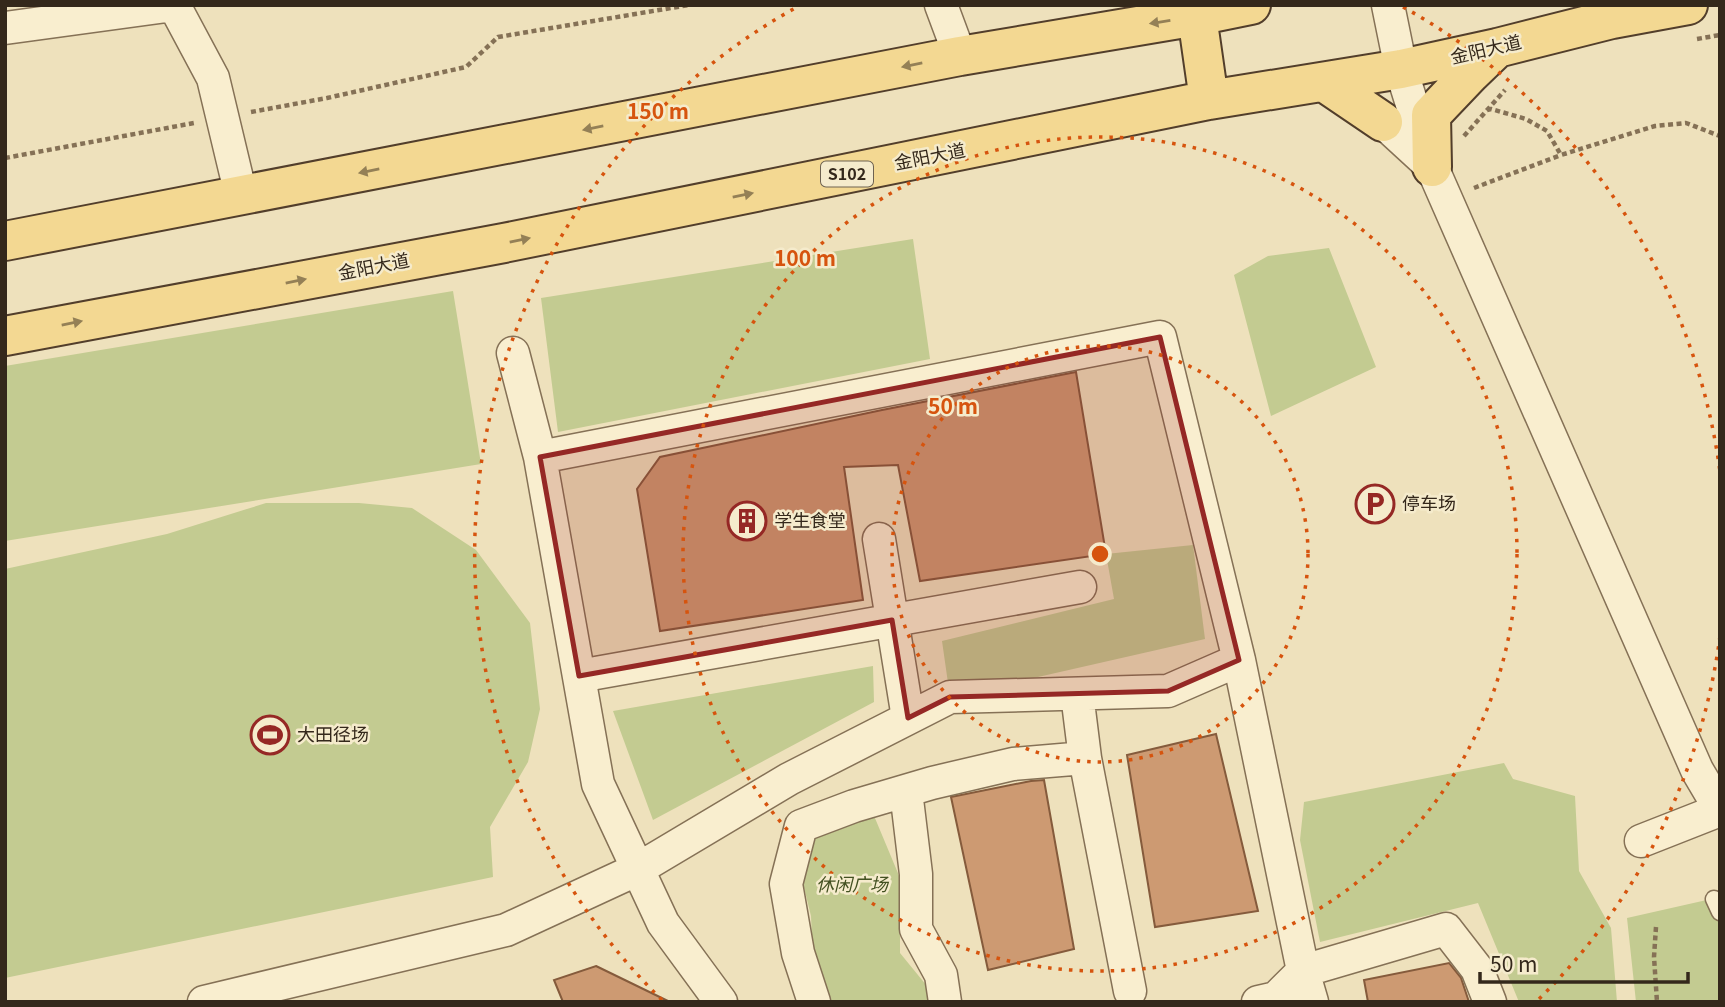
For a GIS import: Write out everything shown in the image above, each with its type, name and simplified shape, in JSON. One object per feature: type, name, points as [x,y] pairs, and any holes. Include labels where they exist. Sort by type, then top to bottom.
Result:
[{"type":"main road","points":[[5,241],[960,56],[1251,5]]},
{"type":"main road","name":"金阳大道","points":[[5,336],[503,243],[1209,100],[1401,69],[1497,48],[1611,12],[1692,22]]},
{"type":"main road","points":[[1197,16],[1209,100]]},
{"type":"main road","points":[[1432,167],[1431,115],[1497,48]]},
{"type":"main road","points":[[1324,82],[1384,122]]},
{"type":"street","points":[[5,29],[174,5],[213,78],[241,195]]},
{"type":"street","points":[[941,5],[960,56]]},
{"type":"street","points":[[1388,5],[1401,69],[1432,167],[1697,770],[1720,809],[1641,841]]},
{"type":"street","points":[[1384,122],[1432,167]]},
{"type":"street","points":[[540,457],[1160,337],[1239,660],[1303,971],[1312,1002]]},
{"type":"street","points":[[513,353],[540,457],[598,785],[663,923],[721,1002]]},
{"type":"street","points":[[879,539],[908,718]]},
{"type":"street","points":[[579,676],[1080,587]]},
{"type":"street","points":[[216,1000],[506,930],[638,869],[789,779],[950,697],[1168,691],[1239,660]]},
{"type":"street","points":[[1077,694],[1123,998]]},
{"type":"street","points":[[814,1002],[798,953],[786,884],[801,826],[854,806],[1013,764],[1085,758]]},
{"type":"street","points":[[906,791],[916,874],[916,929],[941,975],[945,1002]]},
{"type":"street","points":[[1258,1002],[1276,998],[1303,971],[1446,929],[1477,969],[1490,1002]]},
{"type":"path","points":[[5,158],[327,98],[466,67],[498,37],[690,5]]},
{"type":"path","points":[[1692,22],[1720,35]]},
{"type":"path","points":[[1432,167],[1451,151],[1509,85]]},
{"type":"path","points":[[1476,115],[1491,109],[1526,119],[1547,131],[1561,155]]},
{"type":"path","points":[[1467,191],[1561,155],[1655,126],[1686,123],[1720,136]]},
{"type":"path","points":[[1656,927],[1654,957],[1657,1002]]},
{"type":"highlighted area","points":[[1160,337],[1239,660],[1168,691],[950,697],[908,718],[892,620],[579,676],[540,457]]},
{"type":"green space","points":[[913,239],[930,359],[558,432],[541,298]]},
{"type":"green space","points":[[1329,248],[1376,367],[1271,416],[1234,275],[1268,256]]},
{"type":"green space","points":[[453,291],[481,464],[5,541],[5,366]]},
{"type":"green space","name":"大田径场","points":[[266,503],[359,503],[412,508],[476,550],[530,623],[540,709],[528,762],[490,827],[493,877],[5,978],[5,569],[167,534]]},
{"type":"green space","points":[[1193,545],[1205,639],[950,697],[942,641],[1114,599],[1106,554]]},
{"type":"green space","points":[[873,666],[874,702],[653,820],[613,711]]},
{"type":"green space","points":[[1504,763],[1513,779],[1575,796],[1579,871],[1611,928],[1617,1002],[1519,1002],[1478,903],[1320,942],[1300,840],[1304,802]]},
{"type":"green space","name":"休闲广场","points":[[872,811],[900,878],[900,953],[940,1002],[828,1002],[813,959],[811,916],[801,875],[809,846],[826,823]]},
{"type":"green space","points":[[1720,897],[1720,1002],[1636,1002],[1627,918]]},
{"type":"building","name":"学生食堂","points":[[1076,372],[1106,554],[920,581],[898,465],[844,467],[863,600],[660,631],[637,489],[660,457]]},
{"type":"building","points":[[1216,734],[1258,911],[1155,927],[1127,755]]},
{"type":"building","points":[[1044,780],[1074,949],[988,970],[951,797]]},
{"type":"building","points":[[1449,963],[1461,978],[1469,1002],[1368,1002],[1364,980]]},
{"type":"building","points":[[596,966],[670,1002],[563,1002],[554,980]]},
{"type":"place","name":"停车场","points":[[1375,504]]},
{"type":"place","name":"学生食堂","points":[[747,521]]},
{"type":"place","name":"大田径场","points":[[270,735]]}]
